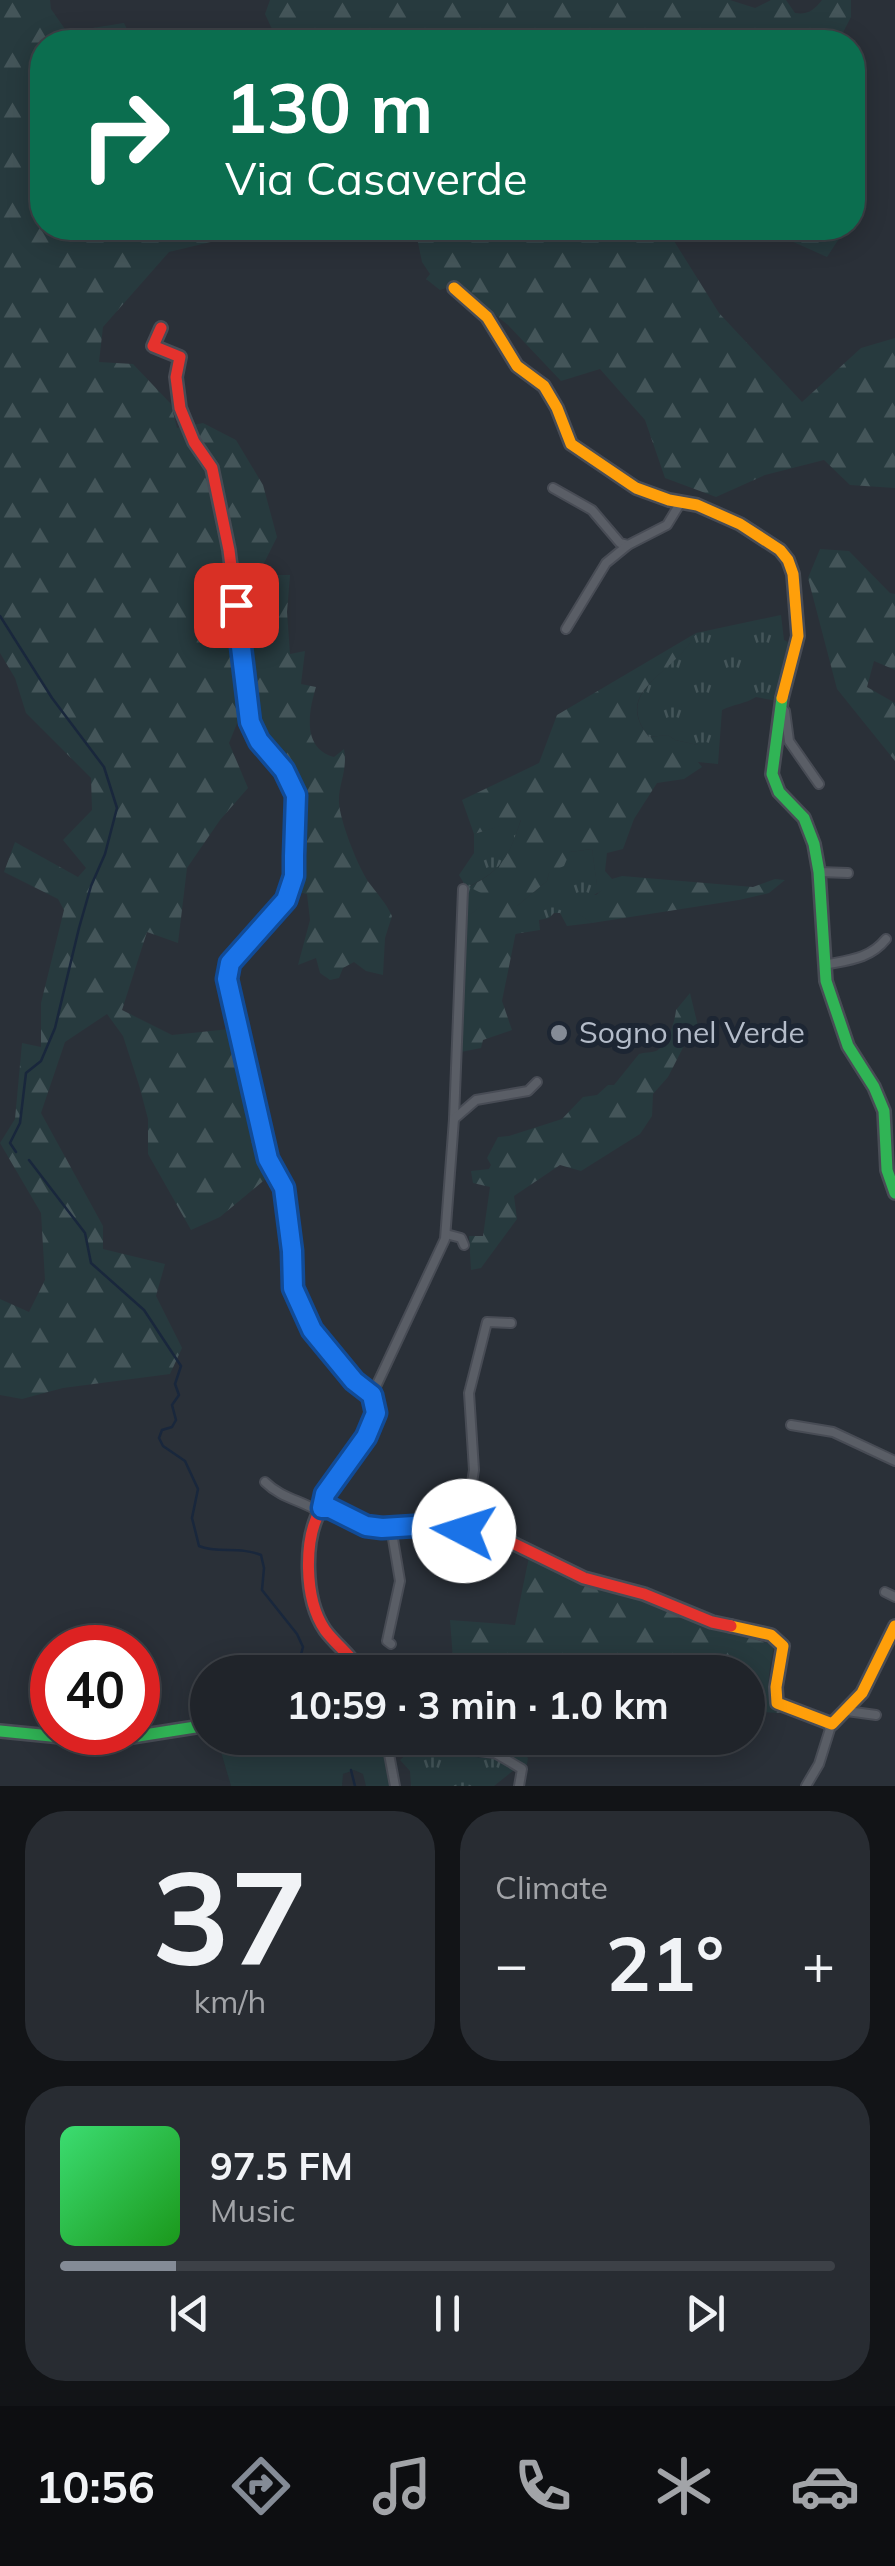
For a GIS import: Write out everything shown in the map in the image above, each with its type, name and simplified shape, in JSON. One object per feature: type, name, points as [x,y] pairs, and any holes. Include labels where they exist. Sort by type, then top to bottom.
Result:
[{"type":"street","points":[[454,288],[487,317],[517,366],[544,386],[571,444],[636,488],[697,504],[740,524],[780,550],[788,560],[793,574],[798,636],[780,706],[772,774],[779,792],[804,818],[819,872],[824,965],[835,1013],[848,1046],[884,1110],[886,1170],[895,1194]]},
{"type":"street","points":[[161,328],[153,346],[180,357],[176,377],[180,408],[194,442],[212,468],[229,550],[250,722],[259,741],[284,770],[296,795],[294,876],[286,900],[230,963],[227,979],[268,1159],[284,1188],[293,1288],[312,1330],[354,1381],[372,1395]]},
{"type":"street","points":[[553,488],[592,510],[620,543],[628,545]]},
{"type":"street","points":[[566,629],[606,563],[628,545],[668,525],[680,502]]},
{"type":"street","points":[[780,706],[785,711],[789,741],[820,784]]},
{"type":"street","points":[[819,872],[848,873]]},
{"type":"street","points":[[346,1655],[319,1621],[315,1608],[311,1534],[325,1494],[366,1437],[376,1413],[372,1395],[432,1272],[446,1234],[463,889]]},
{"type":"street","points":[[824,965],[865,957],[886,939]]},
{"type":"street","points":[[454,1119],[476,1100],[528,1091],[537,1082]]},
{"type":"street","points":[[446,1234],[461,1238],[464,1245]]},
{"type":"street","points":[[464,1531],[474,1470],[469,1393],[487,1322],[512,1323]]},
{"type":"street","points":[[791,1425],[833,1432],[895,1461]]},
{"type":"street","points":[[266,1482],[281,1496],[320,1509],[330,1508],[366,1526],[490,1532],[584,1578],[644,1594],[694,1617],[771,1635],[782,1646],[776,1687],[778,1703],[826,1724],[847,1712],[872,1678],[895,1626]]},
{"type":"street","points":[[391,1527],[400,1581],[388,1640],[391,1644]]},
{"type":"street","points":[[885,1592],[895,1597]]},
{"type":"street","points":[[847,1712],[876,1715]]},
{"type":"street","points":[[806,1786],[819,1764],[830,1730],[826,1724]]},
{"type":"street","points":[[0,1731],[132,1738],[190,1728]]},
{"type":"street","points":[[391,1755],[394,1786]]},
{"type":"street","points":[[498,1755],[522,1769],[519,1786]]},
{"type":"green space","points":[[0,0],[50,0],[51,9],[66,30],[30,30],[30,240],[215,241],[169,252],[103,327],[99,362],[133,364],[171,404],[177,428],[203,423],[236,440],[263,485],[277,537],[258,575],[290,575],[290,654],[305,651],[301,684],[316,687],[310,717],[312,737],[316,746],[334,757],[344,749],[339,796],[343,821],[361,868],[392,916],[385,938],[383,975],[366,971],[354,962],[343,968],[339,978],[330,980],[320,973],[316,958],[298,965],[310,920],[307,894],[294,891],[305,787],[265,734],[238,721],[229,743],[248,788],[187,868],[178,943],[147,932],[122,1010],[172,1035],[230,1029],[268,1177],[220,1217],[191,1230],[148,1154],[148,1119],[123,1036],[107,1014],[65,1042],[41,1113],[103,1226],[103,1249],[165,1264],[156,1296],[182,1348],[170,1374],[63,1388],[22,1399],[0,1395],[0,1299],[29,1312],[45,1280],[41,1213],[0,1143],[15,1119],[22,1043],[41,1047],[41,1003],[64,910],[58,899],[4,872],[15,842],[78,877],[86,868],[63,840],[92,810],[91,778],[26,713],[15,678],[0,653]]},
{"type":"green space","points":[[270,0],[730,0],[755,8],[771,0],[786,0],[795,13],[800,13],[810,11],[822,0],[851,0],[851,17],[844,30],[272,30],[265,14]]},
{"type":"green space","points":[[124,23],[127,30],[80,30]]},
{"type":"green space","points":[[417,240],[675,240],[719,313],[802,402],[861,348],[895,338],[895,488],[850,485],[824,460],[765,475],[716,497],[665,478],[645,420],[600,369],[561,381],[508,325],[457,284],[440,290],[426,279],[430,274],[422,262]]},
{"type":"green space","points":[[789,240],[838,240],[827,257]]},
{"type":"green space","points":[[820,549],[849,551],[895,594],[895,670],[874,661],[867,687],[895,703],[895,761],[837,689],[808,578]]},
{"type":"green space","points":[[781,615],[784,640],[792,644],[777,701],[756,697],[722,710],[718,764],[698,762],[698,745],[668,735],[649,737],[639,720],[642,694],[696,633]]},
{"type":"green space","points":[[696,633],[687,648],[641,694],[637,706],[639,720],[649,737],[668,735],[698,745],[698,762],[702,767],[684,779],[657,783],[634,819],[623,849],[607,853],[605,871],[612,879],[622,876],[753,887],[775,879],[785,880],[769,893],[739,900],[592,923],[569,908],[587,893],[596,895],[602,890],[597,886],[592,849],[570,852],[564,866],[549,873],[547,881],[517,906],[519,917],[502,1001],[512,1030],[483,1040],[481,1048],[461,1052],[466,914],[491,898],[469,887],[503,860],[521,820],[474,834],[462,800],[539,763],[557,715]]},
{"type":"green space","points":[[521,819],[504,859],[470,886],[492,898],[466,914],[465,885],[459,875],[474,853],[474,834]]},
{"type":"green space","points":[[592,849],[597,885],[603,890],[570,908],[592,923],[567,926],[560,913],[554,913],[539,920],[540,930],[515,934],[517,906],[547,881],[549,873],[570,852]]},
{"type":"green space","points":[[690,993],[698,1026],[668,1077],[653,1094],[652,1116],[640,1134],[581,1171],[560,1165],[514,1196],[517,1219],[481,1268],[471,1270],[469,1236],[483,1236],[490,1187],[473,1183],[471,1171],[489,1169],[487,1158],[498,1137],[562,1119],[583,1097],[597,1095],[608,1085],[614,1085],[639,1054],[660,1048],[670,1032],[676,1010]]},
{"type":"green space","points":[[529,1557],[641,1597],[692,1620],[774,1645],[769,1689],[780,1713],[765,1712],[765,1655],[453,1655],[450,1620],[515,1625]]},
{"type":"green space","points":[[222,1755],[384,1755],[390,1786],[366,1786],[363,1774],[354,1770],[343,1774],[342,1786],[231,1786]]},
{"type":"green space","points":[[406,1755],[453,1755],[496,1759],[514,1770],[494,1786],[411,1786],[410,1771],[400,1760]]},
{"type":"green space","points":[[503,1755],[524,1755],[528,1758],[526,1769]]},
{"type":"waterway","points":[[0,616],[52,698],[104,767],[117,808],[79,928],[55,1028],[41,1061],[26,1073],[20,1123],[10,1143],[16,1152]]},
{"type":"waterway","points":[[29,1160],[85,1233],[91,1263],[144,1310],[181,1366],[175,1384],[179,1395],[172,1405],[176,1420],[172,1427],[162,1430],[159,1438],[163,1446],[185,1461],[198,1489],[192,1518],[199,1546],[261,1555],[262,1590],[297,1634],[303,1647],[301,1655]]},
{"type":"waterway","points":[[351,1770],[355,1786]]},
{"type":"traffic: fast","points":[[782,698],[772,774],[779,792],[804,818],[814,844],[826,981],[848,1046],[884,1111],[887,1170],[895,1193]]},
{"type":"traffic: fast","points":[[295,820],[290,889],[280,909],[237,956],[227,979],[268,1159],[284,1189],[293,1288],[312,1330],[354,1381],[372,1395]]},
{"type":"traffic: fast","points":[[0,1731],[81,1739],[132,1737],[190,1728]]},
{"type":"traffic: slow","points":[[454,288],[487,317],[517,366],[544,386],[571,444],[636,488],[697,505],[740,524],[780,550],[793,574],[798,636],[782,698]]},
{"type":"traffic: slow","points":[[731,1626],[771,1635],[783,1646],[777,1703],[832,1724],[862,1693],[895,1626]]},
{"type":"traffic: jam","points":[[161,328],[153,346],[180,357],[176,377],[180,408],[194,442],[212,468],[229,550],[250,722],[293,784],[295,820]]},
{"type":"traffic: jam","points":[[348,1655],[325,1630],[310,1586],[309,1551],[322,1507],[382,1528],[414,1526],[490,1532],[584,1578],[644,1594],[731,1626]]},
{"type":"place","name":"Sogno nel Verde","points":[[559,1033]]},
{"type":"route","points":[[236,605],[250,722],[259,741],[284,770],[296,795],[294,876],[286,900],[230,963],[227,979],[268,1159],[284,1188],[293,1288],[312,1330],[354,1381],[372,1395],[376,1413],[366,1437],[325,1494],[322,1508],[330,1508],[366,1526],[464,1531]]}]
